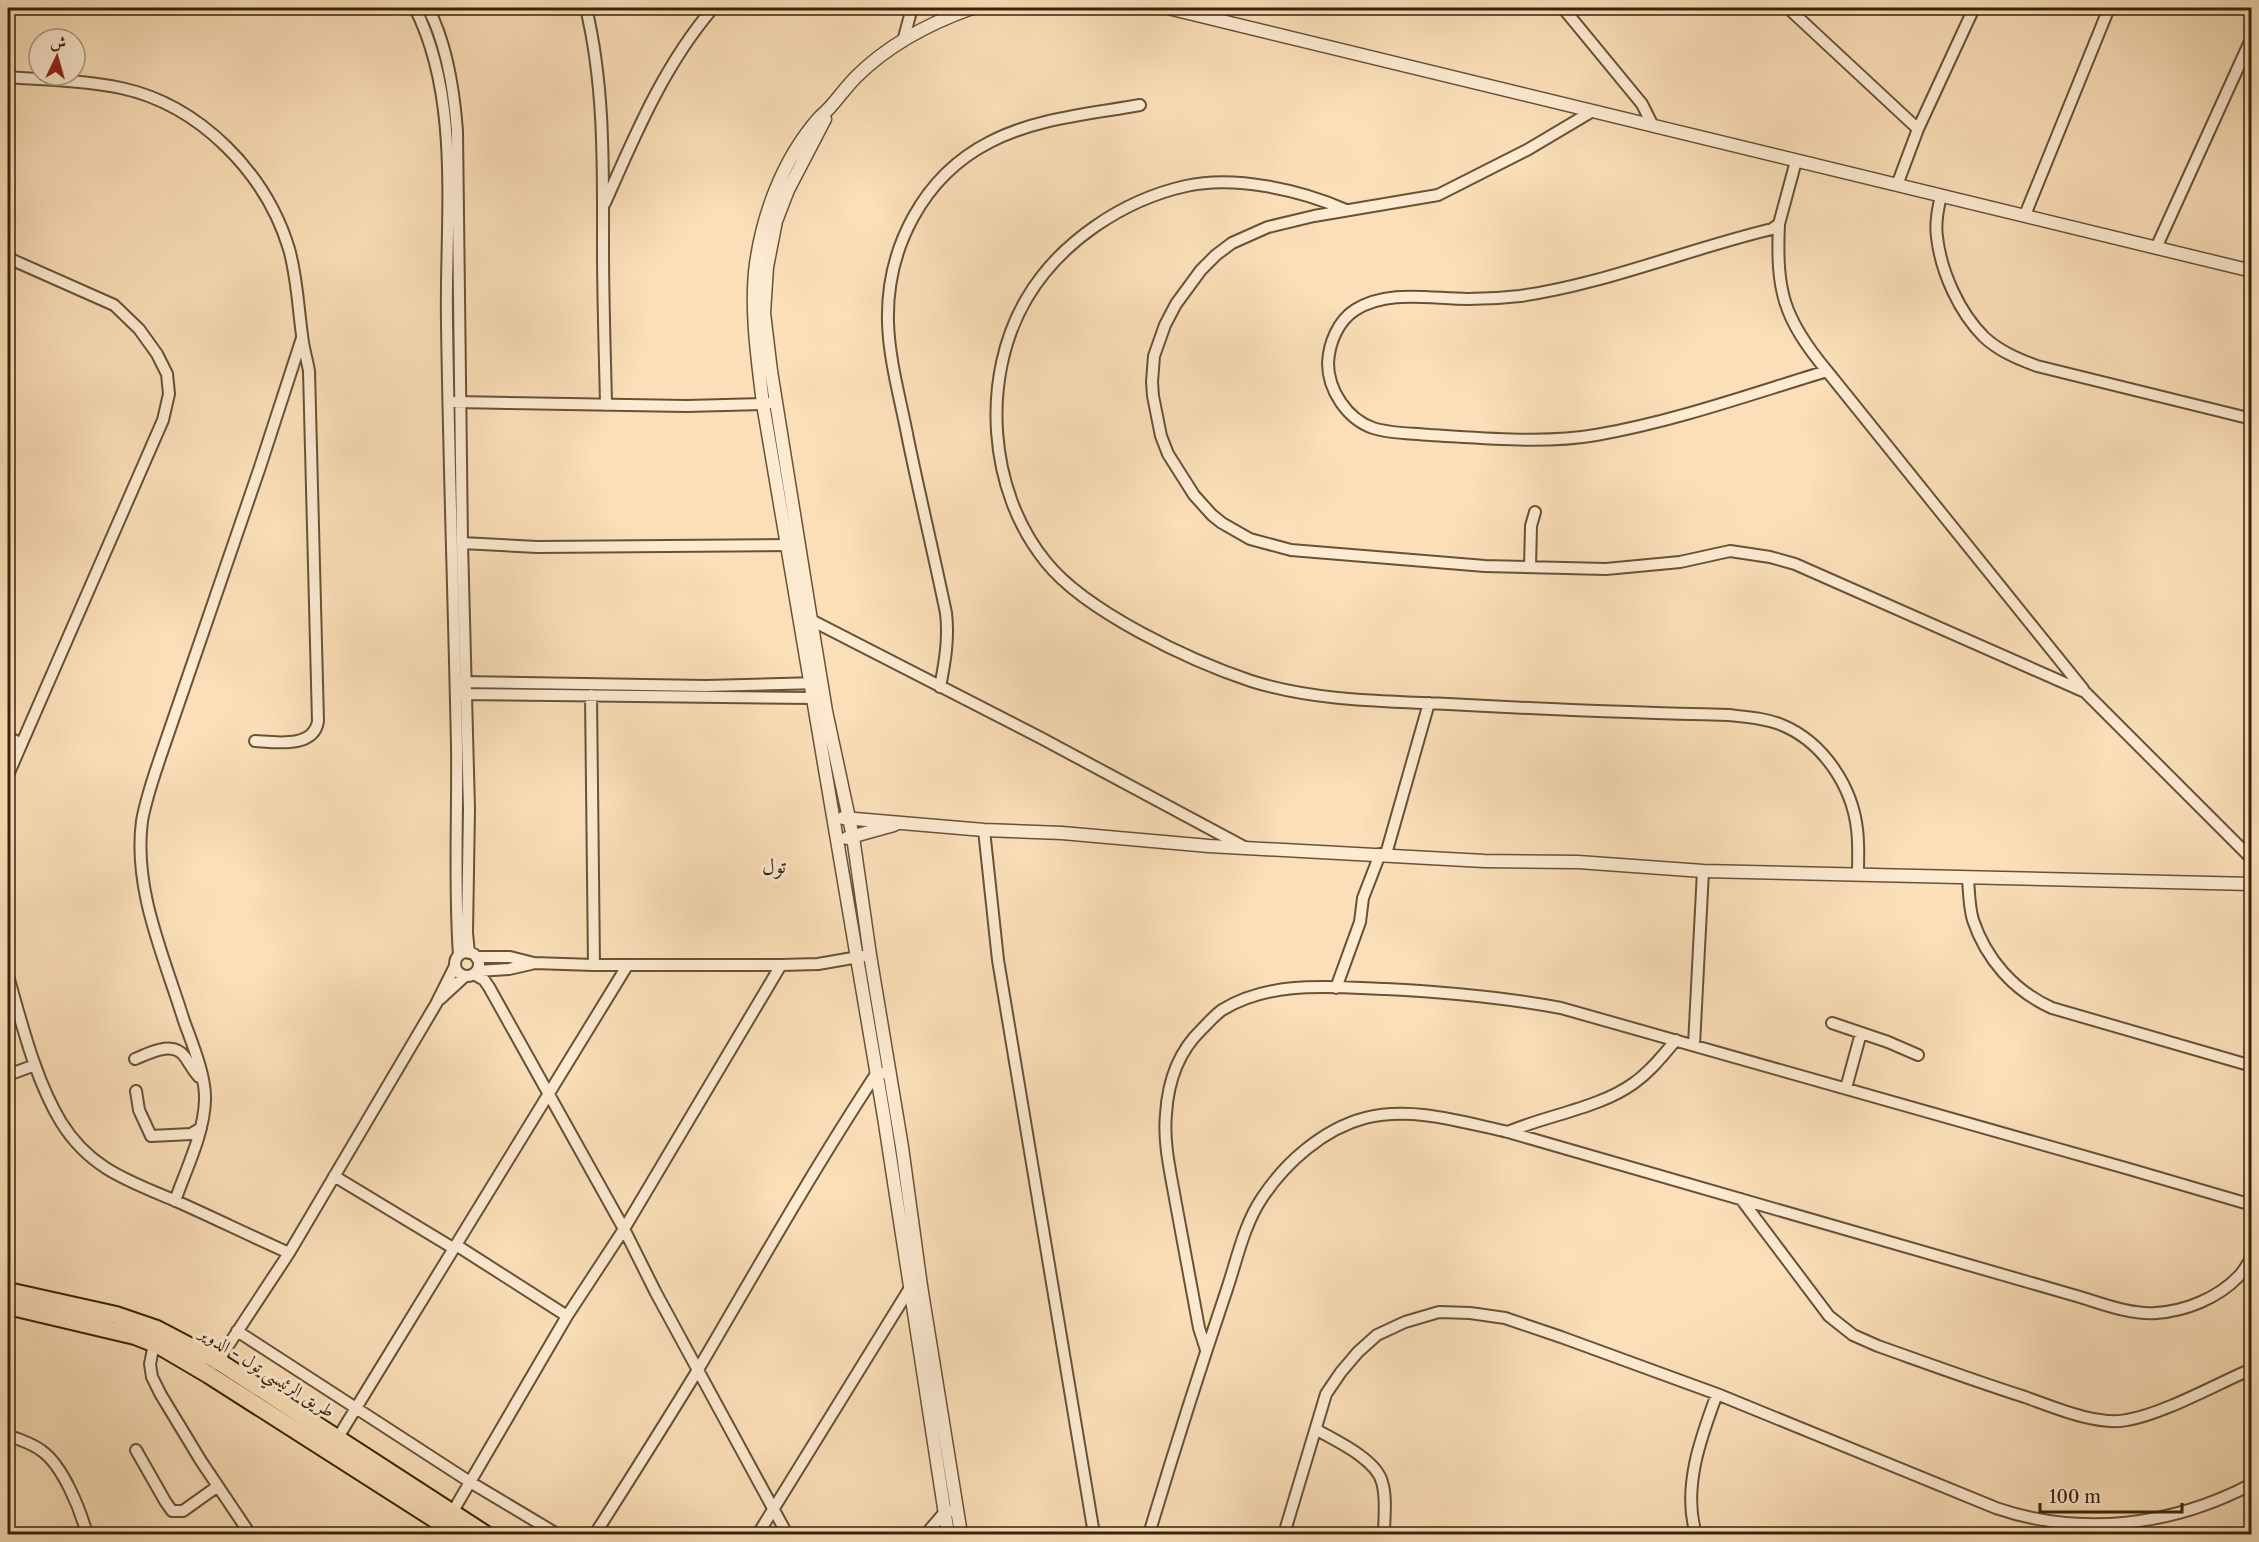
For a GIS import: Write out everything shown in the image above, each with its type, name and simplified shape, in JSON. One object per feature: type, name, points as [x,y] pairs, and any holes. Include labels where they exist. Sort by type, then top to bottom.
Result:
[{"type":"main road","name":"طريق الرئيسي تول - الدوير","points":[[8,1291],[116,1315],[146,1325],[214,1368],[337,1439],[452,1525]]},
{"type":"main road","name":"طريق الرئيسي تول - الدوير","points":[[8,1306],[135,1336],[214,1368],[320,1448],[452,1525],[485,1534]]},
{"type":"street","points":[[415,8],[426,31],[437,67],[443,96],[446,130],[461,682]]},
{"type":"street","points":[[428,8],[447,64],[455,111],[455,402],[462,543],[461,694],[465,958],[458,973],[472,974],[534,963]]},
{"type":"street","points":[[586,8],[596,57],[600,99],[604,206],[606,405]]},
{"type":"street","points":[[604,206],[632,141],[669,68],[694,30],[713,8]]},
{"type":"street","points":[[903,40],[912,8]]},
{"type":"street","points":[[897,1157],[876,1074],[850,817],[815,683],[754,314],[755,274],[762,235],[774,195],[805,137],[854,78],[903,40],[931,24],[972,8]]},
{"type":"street","points":[[1168,8],[2252,271]]},
{"type":"street","points":[[1563,8],[1642,104],[1653,126]]},
{"type":"street","points":[[1788,8],[1918,129]]},
{"type":"street","points":[[1897,185],[1918,129],[1974,8]]},
{"type":"street","points":[[2025,215],[2109,8]]},
{"type":"street","points":[[2156,248],[2252,37]]},
{"type":"street","points":[[8,77],[116,87],[138,92],[176,109],[233,152],[272,207],[283,231],[296,279],[302,338],[309,371],[317,725],[313,732],[298,742],[255,741]]},
{"type":"street","points":[[940,687],[945,660],[946,613],[889,336],[890,284],[896,255],[916,212],[932,189],[972,152],[1034,124],[1140,105]]},
{"type":"street","points":[[1592,112],[1454,189],[1438,195],[1346,210],[1268,227],[1252,232],[1216,255],[1188,285],[1165,325],[1154,356],[1152,372],[1157,419],[1168,454],[1194,495],[1212,515],[1235,531],[1268,545],[1322,554],[1606,570],[1680,562],[1730,551],[1770,557],[1795,564],[1826,577],[2085,692]]},
{"type":"street","points":[[1796,161],[1779,224],[1778,270],[1783,298],[1792,321],[1805,342],[2085,692],[2252,859]]},
{"type":"street","points":[[1346,210],[1314,198],[1256,185],[1210,183],[1188,186],[1163,193],[1116,213],[1072,245],[1041,279],[1027,299],[1015,324],[1002,367],[996,415],[1004,477],[1024,527],[1044,560],[1081,594],[1111,615],[1205,664],[1256,682],[1310,694],[1429,703],[1728,715],[1765,719],[1782,725],[1812,743],[1831,765],[1845,788],[1853,806],[1857,827],[1858,874]]},
{"type":"street","points":[[1941,195],[1937,236],[1945,272],[1971,320],[1985,337],[2000,349],[2037,366],[2252,419]]},
{"type":"street","points":[[1779,224],[1772,229],[1566,287],[1518,296],[1469,299],[1391,297],[1368,303],[1345,318],[1333,338],[1328,363],[1333,389],[1359,422],[1391,432],[1449,436],[1573,438],[1635,427],[1715,407],[1827,371]]},
{"type":"street","points":[[8,258],[114,305],[139,329],[157,354],[167,374],[169,394],[163,420],[8,775]]},
{"type":"street","points":[[175,1201],[201,1128],[205,1100],[203,1080],[155,934],[144,887],[140,854],[142,821],[161,754],[302,338]]},
{"type":"street","points":[[455,402],[606,405],[769,403]]},
{"type":"street","points":[[1530,567],[1530,542],[1534,512]]},
{"type":"street","points":[[462,543],[537,547],[793,545]]},
{"type":"street","points":[[793,545],[811,620],[815,683],[813,698],[833,819],[889,1072],[897,1157],[948,1534]]},
{"type":"street","points":[[811,620],[1041,738],[1246,848]]},
{"type":"street","points":[[461,682],[632,690],[815,683]]},
{"type":"street","points":[[461,694],[591,695],[632,690]]},
{"type":"street","points":[[660,690],[813,698]]},
{"type":"street","points":[[591,695],[594,965]]},
{"type":"street","points":[[1336,988],[1360,922],[1363,898],[1383,854],[1429,703]]},
{"type":"street","points":[[8,737],[21,744]]},
{"type":"street","points":[[833,819],[850,817],[898,823],[1062,833],[1151,842],[1484,861],[1578,862],[1703,871],[2252,884]]},
{"type":"street","points":[[837,840],[898,823]]},
{"type":"street","points":[[984,830],[998,960],[1094,1534]]},
{"type":"street","points":[[1694,1045],[1703,871]]},
{"type":"street","points":[[1968,878],[1972,918],[1982,940],[1997,966],[2019,990],[2032,999],[2052,1008],[2252,1066]]},
{"type":"street","points":[[465,958],[510,957],[534,963],[627,966],[818,964],[864,956]]},
{"type":"street","points":[[436,1004],[472,974],[478,964],[465,958]]},
{"type":"street","points":[[214,1368],[289,1253],[465,958]]},
{"type":"street","points":[[452,1525],[470,1482],[567,1316],[624,1229],[781,965]]},
{"type":"street","points":[[337,1439],[627,966]]},
{"type":"street","points":[[472,974],[484,980],[489,987],[624,1229],[656,1293],[787,1534]]},
{"type":"street","points":[[8,976],[35,1065],[61,1122],[88,1155],[117,1176],[289,1253]]},
{"type":"street","points":[[1206,1350],[1199,1329],[1172,1183],[1166,1138],[1166,1107],[1175,1068],[1194,1036],[1220,1011],[1260,993],[1288,988],[1448,992],[1519,1000],[1561,1008],[2252,1205]]},
{"type":"street","points":[[1832,1023],[1918,1055]]},
{"type":"street","points":[[1846,1088],[1861,1033]]},
{"type":"street","points":[[1508,1132],[1619,1092],[1645,1074],[1676,1040]]},
{"type":"street","points":[[135,1059],[169,1048],[177,1048],[203,1080]]},
{"type":"street","points":[[8,1075],[35,1065]]},
{"type":"street","points":[[595,1534],[698,1369],[799,1195],[876,1074],[889,1072]]},
{"type":"street","points":[[136,1091],[140,1110],[151,1136],[191,1134],[201,1128]]},
{"type":"street","points":[[1149,1534],[1206,1350],[1255,1209],[1277,1178],[1297,1156],[1340,1128],[1364,1118],[1393,1114],[1432,1115],[1508,1132],[2113,1306],[2155,1313],[2187,1308],[2218,1293],[2240,1276],[2252,1257]]},
{"type":"street","points":[[334,1176],[455,1246],[567,1316]]},
{"type":"street","points":[[1741,1198],[1804,1285],[1841,1327],[1878,1346],[2040,1403],[2085,1416],[2126,1421],[2155,1412],[2245,1371],[2252,1371]]},
{"type":"street","points":[[916,1287],[961,1534]]},
{"type":"street","points":[[758,1534],[775,1511],[916,1287]]},
{"type":"street","points":[[1284,1534],[1326,1394],[1341,1372],[1377,1335],[1405,1322],[1439,1312],[1505,1317],[1717,1394],[2024,1518],[2084,1526],[2132,1522],[2181,1512],[2224,1499],[2252,1484]]},
{"type":"street","points":[[237,1331],[470,1482],[557,1534]]},
{"type":"street","points":[[154,1344],[150,1365],[152,1377],[191,1445],[250,1534]]},
{"type":"street","points":[[1696,1534],[1692,1521],[1690,1493],[1697,1458],[1717,1394]]},
{"type":"street","points":[[1317,1430],[1350,1449],[1377,1472],[1382,1483],[1384,1534]]},
{"type":"street","points":[[8,1435],[41,1449],[55,1461],[87,1534]]},
{"type":"street","points":[[136,1450],[172,1511],[183,1511],[218,1486]]},
{"type":"street","points":[[926,1534],[944,1513],[957,1510]]},
{"type":"district","name":"تول","points":[[774,866]]}]
